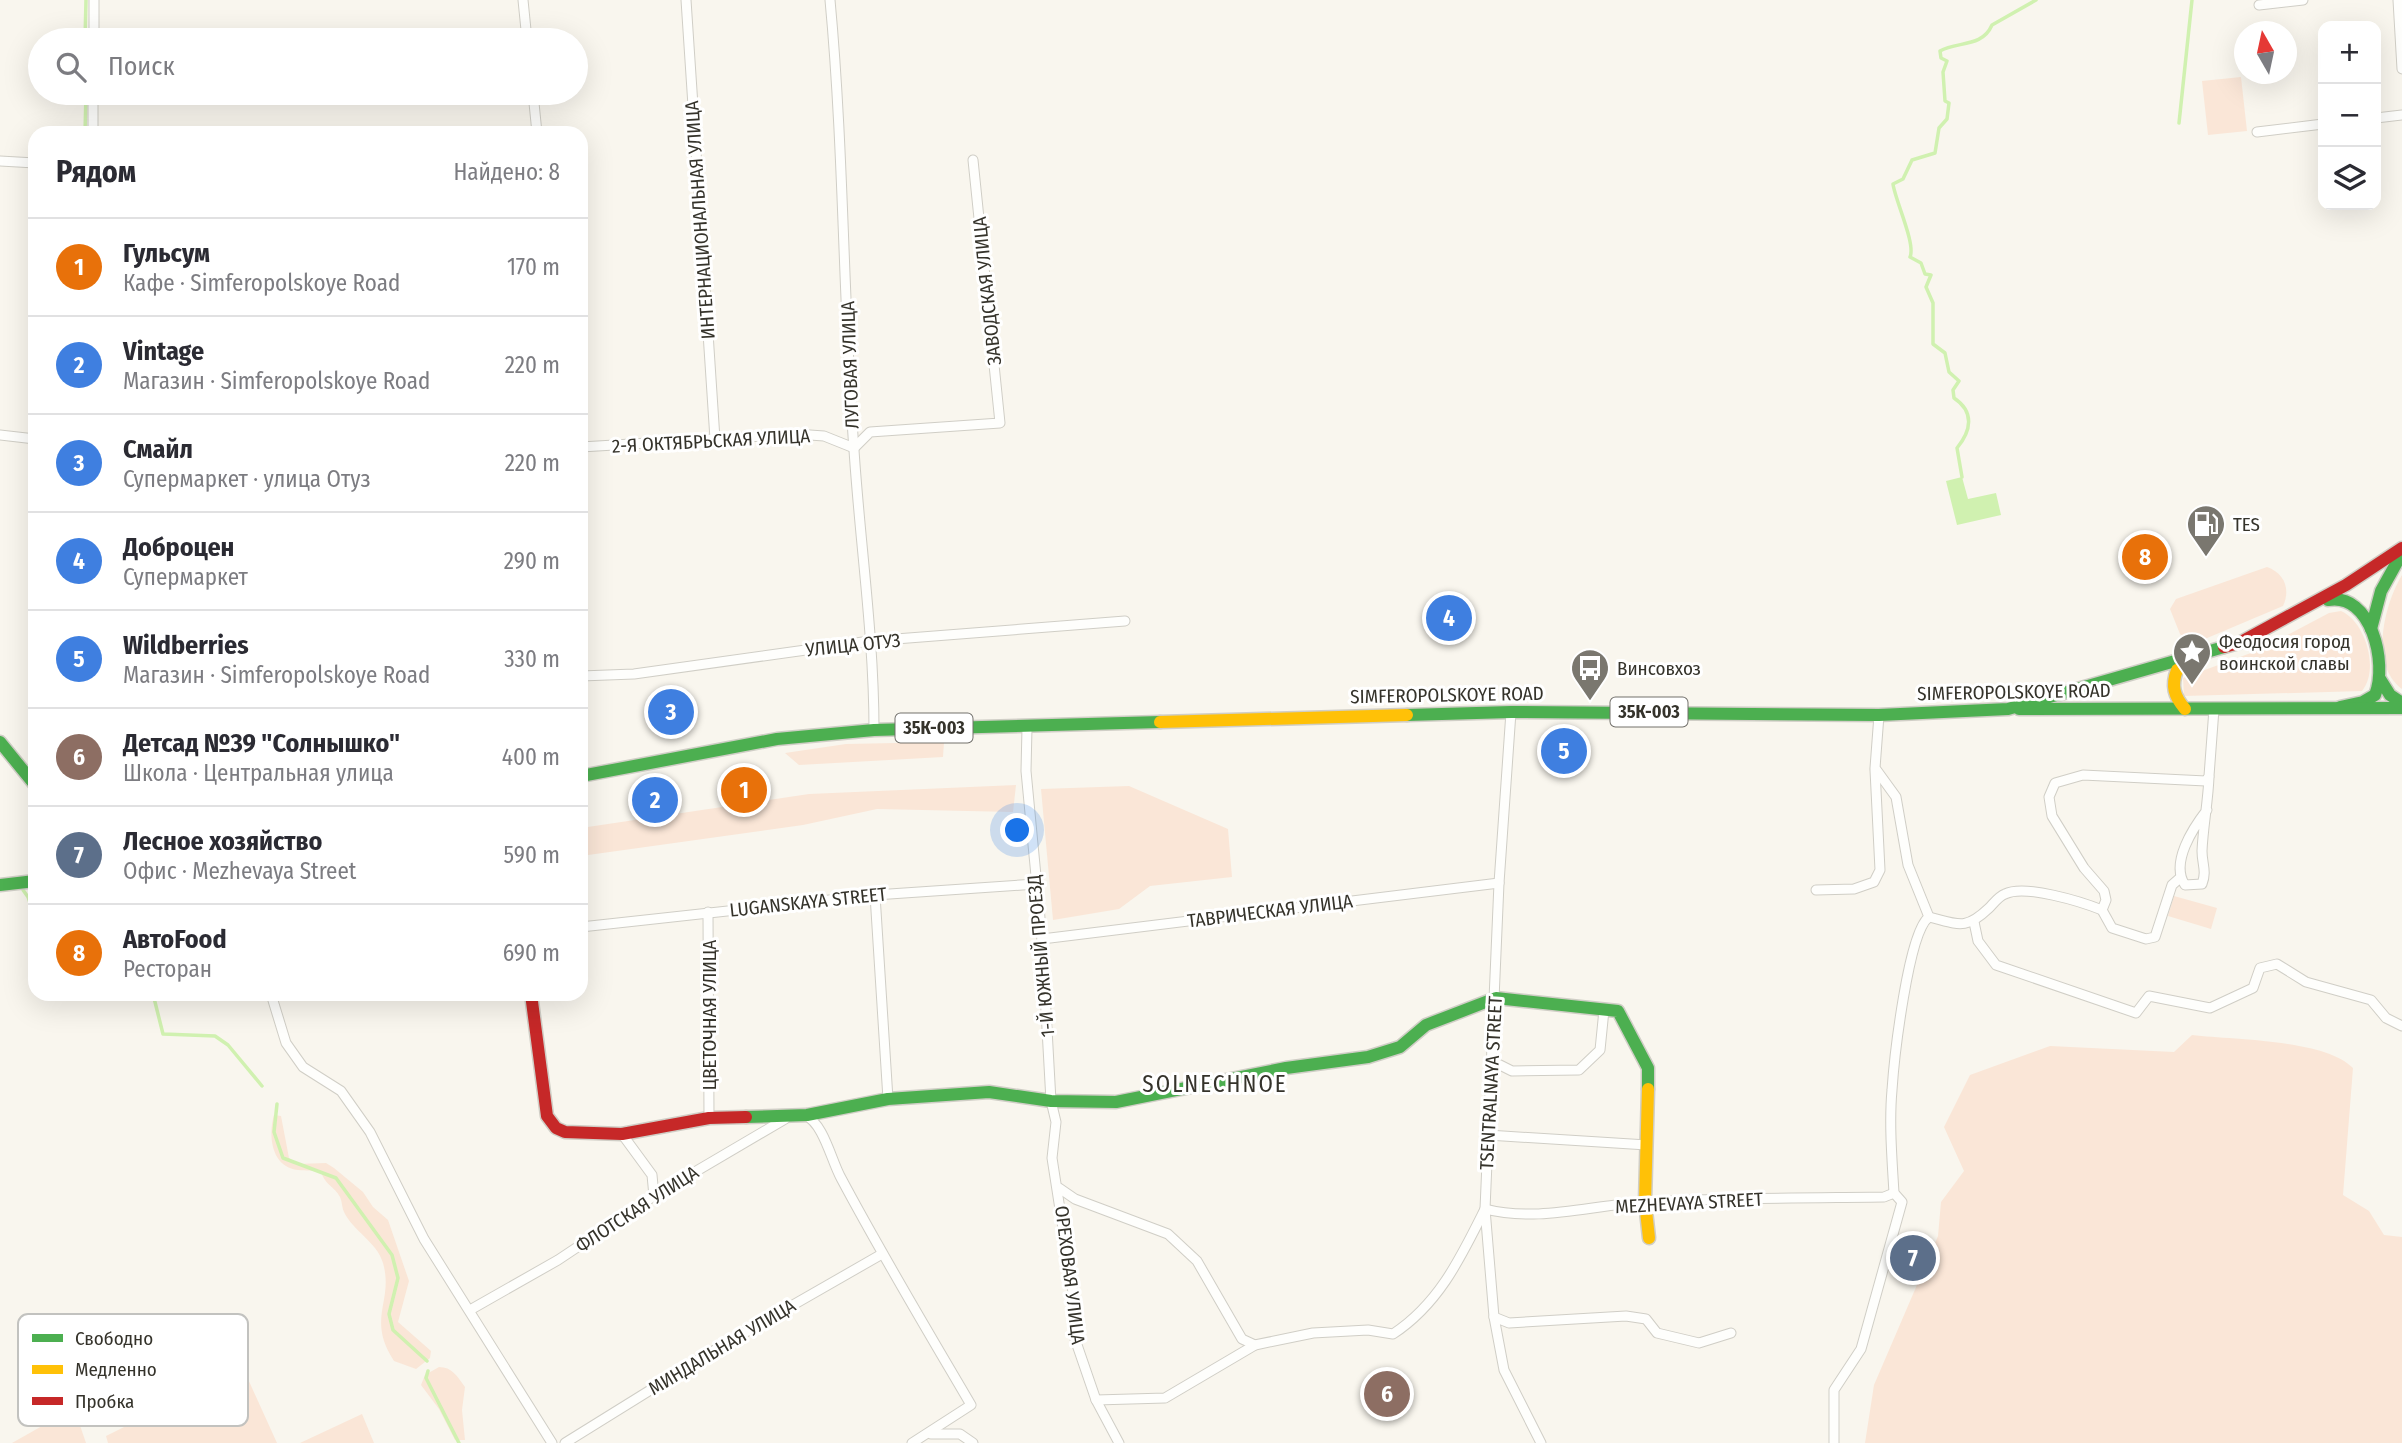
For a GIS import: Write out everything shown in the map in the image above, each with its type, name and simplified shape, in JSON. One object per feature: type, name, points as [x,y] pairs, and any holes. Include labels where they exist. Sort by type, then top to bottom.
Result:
[{"type":"main road","name":"35К-003","points":[[2008,709],[2239,643],[2356,580],[2402,548]]},
{"type":"main road","points":[[2371,629],[2381,591],[2402,553]]},
{"type":"main road","points":[[2295,615],[2333,597],[2347,599],[2357,606],[2371,629],[2379,688],[2374,697],[2340,707]]},
{"type":"main road","points":[[2185,709],[2176,700],[2173,680],[2177,670],[2193,663],[2194,658]]},
{"type":"main road","points":[[2380,680],[2390,695],[2402,705]]},
{"type":"main road","name":"SIMFEROPOLSKOYE ROAD","points":[[588,775],[777,739],[874,730],[1027,728],[1511,712],[1879,715],[2008,709],[2402,705]]},
{"type":"main road","points":[[0,742],[28,776]]},
{"type":"main road","points":[[0,885],[28,882]]},
{"type":"main road","points":[[532,1001],[547,1116],[556,1128],[565,1132],[622,1134],[709,1118],[807,1115],[888,1099],[989,1092],[1051,1101],[1116,1102],[1286,1068],[1368,1057],[1400,1047],[1426,1025],[1496,998],[1618,1011],[1648,1068],[1646,1202],[1649,1238]]},
{"type":"street","points":[[94,0],[94,28]]},
{"type":"street","points":[[523,0],[526,28]]},
{"type":"street","name":"ИНТЕРНАЦИОНАЛЬНАЯ УЛИЦА","points":[[686,0],[715,439]]},
{"type":"street","name":"ЛУГОВАЯ УЛИЦА","points":[[830,0],[841,130],[854,448],[870,641],[874,730]]},
{"type":"street","points":[[2259,5],[2303,0]]},
{"type":"street","points":[[2398,0],[2402,69]]},
{"type":"street","points":[[93,105],[93,126]]},
{"type":"street","points":[[534,105],[536,126]]},
{"type":"street","points":[[2381,117],[2402,115]]},
{"type":"street","points":[[2257,132],[2318,125]]},
{"type":"street","name":"ЗАВОДСКАЯ УЛИЦА","points":[[854,448],[870,432],[1000,422],[973,160]]},
{"type":"street","points":[[0,162],[28,163]]},
{"type":"street","name":"2-Я ОКТЯБРЬСКАЯ УЛИЦА","points":[[588,447],[796,434],[824,436],[854,448]]},
{"type":"street","points":[[0,435],[28,438]]},
{"type":"street","name":"УЛИЦА ОТУЗ","points":[[588,677],[635,674],[870,641],[1125,621]]},
{"type":"street","points":[[2207,810],[2182,856],[2180,878],[2185,886],[2202,884],[2206,873],[2202,849],[2207,810],[2214,709]]},
{"type":"street","name":"TSENTRALNAYA STREET","points":[[1511,712],[1499,883],[1485,1209],[1494,1317],[1504,1370],[1541,1443]]},
{"type":"street","points":[[1816,890],[1854,889],[1874,882],[1880,870],[1875,768],[1879,715]]},
{"type":"street","name":"1-Й ЮЖНЫЙ ПРОЕЗД","points":[[1027,728],[1026,771],[1042,939],[1051,1101]]},
{"type":"street","points":[[1875,768],[1896,797],[1908,865],[1929,917]]},
{"type":"street","points":[[2102,910],[2106,900],[2104,891],[2084,868],[2052,816],[2049,797],[2054,783],[2083,775],[2206,781],[2209,776]]},
{"type":"street","points":[[1929,917],[1963,926],[1974,922],[2004,894],[2015,891],[2073,899],[2102,910],[2112,928],[2146,939],[2155,937],[2172,885],[2180,878]]},
{"type":"street","name":"ТАВРИЧЕСКАЯ УЛИЦА","points":[[1042,939],[1499,883]]},
{"type":"street","name":"LUGANSKAYA STREET","points":[[588,926],[875,895],[1036,884]]},
{"type":"street","points":[[875,895],[888,1099]]},
{"type":"street","name":"ЦВЕТОЧНАЯ УЛИЦА","points":[[708,912],[709,1118]]},
{"type":"street","points":[[1834,1443],[1834,1390],[1861,1349],[1902,1202],[1895,1193],[1892,1089],[1913,948],[1922,922],[1929,917]]},
{"type":"street","points":[[1974,922],[1978,941],[1996,965],[2136,1013],[2149,996],[2210,1008],[2253,988],[2260,968],[2277,964],[2306,982],[2371,1000],[2386,1018],[2402,1026]]},
{"type":"street","points":[[273,1001],[286,1043],[303,1067],[341,1091],[363,1122],[424,1239],[552,1443]]},
{"type":"street","points":[[1492,1061],[1512,1071],[1579,1070],[1600,1050],[1604,1010]]},
{"type":"street","name":"ОРЕХОВАЯ УЛИЦА","points":[[1051,1101],[1056,1122],[1052,1158],[1059,1188],[1076,1312],[1075,1339],[1096,1400],[1119,1443]]},
{"type":"street","points":[[807,1115],[818,1125],[831,1160],[882,1254],[971,1405],[912,1443]]},
{"type":"street","name":"ФЛОТСКАЯ УЛИЦА","points":[[470,1310],[558,1261],[654,1196],[778,1120],[807,1115]]},
{"type":"street","points":[[622,1134],[652,1175],[654,1196]]},
{"type":"street","points":[[1488,1135],[1647,1144]]},
{"type":"street","points":[[1059,1188],[1075,1199],[1168,1234],[1197,1261],[1242,1339],[1255,1345]]},
{"type":"street","name":"MEZHEVAYA STREET","points":[[1485,1209],[1505,1214],[1578,1212],[1646,1202],[1884,1197],[1895,1193]]},
{"type":"street","points":[[1096,1400],[1165,1398],[1255,1345],[1313,1333],[1368,1329],[1393,1334],[1415,1319],[1439,1291],[1463,1254],[1485,1209]]},
{"type":"street","name":"МИНДАЛЬНАЯ УЛИЦА","points":[[565,1443],[718,1348],[882,1254]]},
{"type":"street","points":[[1494,1317],[1509,1322],[1626,1316],[1646,1319],[1657,1333],[1699,1343],[1731,1333]]},
{"type":"street","points":[[926,1434],[960,1434],[973,1443]]},
{"type":"shaded area","points":[[2234,78],[2234,84],[2242,84],[2247,131],[2208,135],[2202,81]]},
{"type":"shaded area","points":[[1962,477],[1968,499],[1996,493],[2001,515],[1957,525],[1946,481]]},
{"type":"shaded area","points":[[2267,567],[2282,577],[2286,588],[2283,606],[2193,644],[2180,634],[2170,609],[2176,599]]},
{"type":"shaded area","points":[[2402,575],[2402,689],[2392,678],[2386,665],[2383,634],[2390,602]]},
{"type":"shaded area","points":[[2341,611],[2350,616],[2357,625],[2367,646],[2370,671],[2362,691],[2184,696],[2183,678],[2259,650],[2329,613]]},
{"type":"shaded area","points":[[944,742],[943,757],[799,765],[785,753],[846,744]]},
{"type":"shaded area","points":[[1016,785],[1013,812],[877,809],[803,825],[588,855],[588,827],[809,794]]},
{"type":"shaded area","points":[[1129,786],[1228,829],[1232,877],[1150,886],[1119,909],[1053,920],[1041,789]]},
{"type":"shaded area","points":[[2174,896],[2217,908],[2211,929],[2168,916]]},
{"type":"shaded area","points":[[2192,1035],[2301,1046],[2340,1058],[2353,1068],[2343,1195],[2369,1211],[2384,1235],[2402,1237],[2402,1443],[1865,1443],[1874,1385],[1938,1236],[1941,1202],[1964,1171],[1944,1127],[1970,1075],[2050,1046],[2174,1052]]},
{"type":"shaded area","points":[[274,1115],[281,1116],[289,1158],[297,1164],[326,1163],[334,1168],[363,1192],[373,1207],[388,1220],[409,1281],[398,1322],[431,1351],[430,1358],[416,1369],[394,1361],[386,1346],[381,1321],[385,1277],[380,1256],[348,1219],[340,1197],[321,1172],[289,1168],[277,1157],[271,1132]]},
{"type":"shaded area","points":[[439,1367],[451,1370],[465,1387],[462,1410],[465,1440],[455,1440],[439,1409],[421,1385],[425,1375]]},
{"type":"shaded area","points":[[248,1379],[277,1443],[108,1443],[106,1436],[126,1426],[248,1426]]},
{"type":"shaded area","points":[[362,1414],[374,1443],[300,1443]]},
{"type":"shaded area","points":[[42,1426],[80,1426],[86,1443],[12,1443]]},
{"type":"waterway","points":[[85,28],[86,0]]},
{"type":"waterway","points":[[1962,477],[1957,448],[1968,428],[1968,415],[1961,403],[1954,398],[1953,390],[1959,381],[1949,372],[1945,353],[1933,344],[1933,303],[1926,287],[1931,275],[1925,274],[1921,263],[1910,257],[1910,242],[1893,184],[1903,179],[1912,160],[1935,153],[1939,128],[1947,119],[1949,103],[1945,101],[1943,72],[1947,61],[1941,58],[1940,51],[1976,41],[1988,32],[1992,25],[2036,0]]},
{"type":"waterway","points":[[2179,123],[2192,0]]},
{"type":"waterway","points":[[85,126],[86,105]]},
{"type":"waterway","points":[[23,890],[28,897]]},
{"type":"waterway","points":[[155,1001],[163,1034],[215,1036],[228,1045],[262,1086]]},
{"type":"waterway","points":[[277,1104],[274,1132],[283,1158],[336,1178],[392,1255],[398,1278],[389,1314],[393,1330],[427,1361]]},
{"type":"waterway","points":[[428,1371],[426,1378],[459,1443]]},
{"type":"traffic: fast","points":[[2371,629],[2381,591],[2402,553]]},
{"type":"traffic: fast","points":[[2328,600],[2343,600],[2355,607],[2365,618],[2377,649],[2379,666],[2375,695],[2363,702],[2340,707]]},
{"type":"traffic: fast","points":[[1407,715],[1511,712],[1879,715],[2008,709],[2224,647]]},
{"type":"traffic: fast","points":[[2380,679],[2390,695],[2402,703]]},
{"type":"traffic: fast","points":[[2019,709],[2402,708]]},
{"type":"traffic: fast","points":[[588,775],[777,739],[874,730],[1160,722]]},
{"type":"traffic: fast","points":[[0,742],[28,776]]},
{"type":"traffic: fast","points":[[0,885],[28,882]]},
{"type":"traffic: fast","points":[[746,1117],[807,1115],[888,1099],[989,1092],[1051,1101],[1116,1102],[1286,1068],[1368,1057],[1400,1047],[1426,1025],[1496,998],[1618,1011],[1648,1068],[1648,1089]]},
{"type":"traffic: slow","points":[[2185,709],[2176,695],[2174,681],[2177,670],[2190,664]]},
{"type":"traffic: slow","points":[[1160,722],[1407,715]]},
{"type":"traffic: slow","points":[[1648,1089],[1645,1202],[1649,1238]]},
{"type":"traffic: jam","points":[[2224,647],[2239,643],[2346,585],[2402,548]]},
{"type":"traffic: jam","points":[[532,1001],[547,1116],[556,1128],[565,1132],[622,1134],[709,1118],[746,1117]]},
{"type":"place","name":"АвтоFood","points":[[2145,557]]},
{"type":"place","name":"TES","points":[[2206,558]]},
{"type":"place","name":"Доброцен","points":[[1449,618]]},
{"type":"place","name":"Феодосия город воинской славы","points":[[2192,686]]},
{"type":"place","name":"Винсовхоз","points":[[1590,702]]},
{"type":"place","name":"Смайл","points":[[671,712]]},
{"type":"place","name":"Wildberries","points":[[1564,751]]},
{"type":"place","name":"Гульсум","points":[[744,790]]},
{"type":"place","name":"Vintage","points":[[655,800]]},
{"type":"place","name":"Лесное хозяйство","points":[[1913,1258]]},
{"type":"place","name":"Детсад №39 \"Солнышко\"","points":[[1387,1394]]},
{"type":"district","name":"SOLNECHNOE","points":[[1215,1084]]}]
